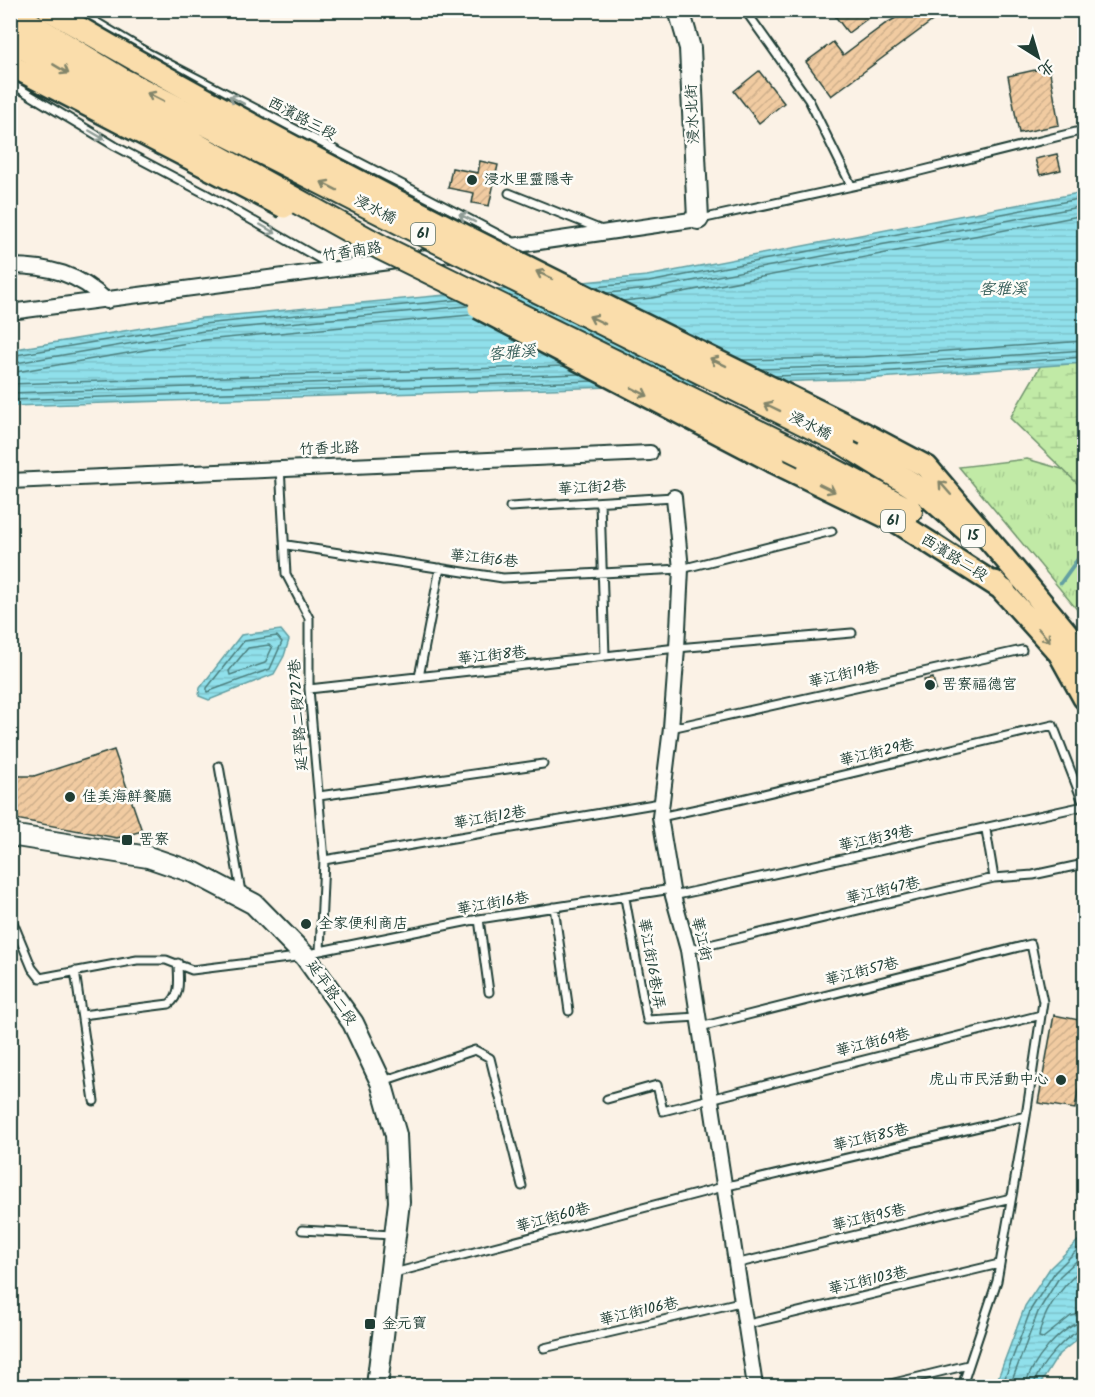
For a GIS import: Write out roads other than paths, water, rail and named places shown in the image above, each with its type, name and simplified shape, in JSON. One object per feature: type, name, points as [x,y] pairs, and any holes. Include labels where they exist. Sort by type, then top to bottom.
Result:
[{"type":"highway","name":"浸水橋","points":[[10,12],[123,81],[418,231],[854,438]]},
{"type":"highway","name":"浸水橋","points":[[10,39],[114,100],[382,248],[804,455],[916,501]]},
{"type":"highway","name":"61","points":[[854,438],[916,501]]},
{"type":"main road","name":"浸水橋","points":[[49,10],[188,91],[854,438]]},
{"type":"main road","name":"西濱路二段","points":[[10,64],[1015,586]]},
{"type":"main road","name":"西濱路二段","points":[[854,438],[927,467],[1015,586],[1059,653],[1084,698]]},
{"type":"main road","name":"西濱路二段","points":[[916,501],[1066,632],[1084,660]]},
{"type":"street","name":"浸水北街","points":[[679,10],[690,48],[698,219]]},
{"type":"street","name":"竹香南路","points":[[10,312],[339,270],[698,219]]},
{"type":"street","points":[[10,266],[41,266],[88,283],[107,301]]},
{"type":"street","name":"竹香北路","points":[[10,481],[280,467],[650,453]]},
{"type":"street","name":"華江街","points":[[674,497],[681,568],[671,728],[660,810],[673,893],[688,950],[740,1302],[755,1386]]},
{"type":"street","name":"延平路二段","points":[[10,835],[148,857],[195,873],[254,904],[313,954],[353,1023],[381,1082],[396,1135],[399,1202],[376,1386]]},
{"type":"lane","name":"西濱路三段","points":[[76,10],[158,58],[519,245]]},
{"type":"lane","points":[[745,10],[809,100],[851,185]]},
{"type":"lane","points":[[1079,10],[1084,18]]},
{"type":"lane","points":[[10,83],[105,140],[206,194],[339,270]]},
{"type":"lane","points":[[698,219],[908,174],[1084,130]]},
{"type":"lane","points":[[509,193],[607,232]]},
{"type":"lane","name":"延平路二段727巷","points":[[280,467],[287,545],[286,574],[309,618],[309,689],[324,860],[313,954]]},
{"type":"lane","name":"華江街2巷","points":[[510,507],[674,497]]},
{"type":"lane","points":[[600,502],[605,656]]},
{"type":"lane","name":"華江街6巷","points":[[287,545],[503,578],[681,568],[832,531]]},
{"type":"lane","points":[[419,677],[440,568]]},
{"type":"lane","name":"華江街8巷","points":[[309,689],[677,648],[852,633]]},
{"type":"lane","name":"華江街19巷","points":[[671,728],[1022,650]]},
{"type":"lane","name":"華江街29巷","points":[[660,810],[1053,725],[1071,770]]},
{"type":"lane","points":[[319,796],[543,764]]},
{"type":"lane","points":[[219,766],[242,898]]},
{"type":"lane","name":"華江街39巷","points":[[673,893],[986,830],[1084,806],[1071,770]]},
{"type":"lane","name":"華江街12巷","points":[[324,860],[660,810]]},
{"type":"lane","points":[[986,830],[994,878]]},
{"type":"lane","name":"華江街47巷","points":[[688,950],[994,878],[1032,875],[1084,864]]},
{"type":"lane","name":"華江街16巷","points":[[10,915],[32,968],[40,978],[136,960],[166,960],[192,970],[313,954],[554,907],[673,893]]},
{"type":"lane","name":"華江街16巷1弄","points":[[625,898],[647,1020],[699,1022]]},
{"type":"lane","points":[[554,907],[569,1011]]},
{"type":"lane","points":[[479,920],[489,992]]},
{"type":"lane","name":"華江街57巷","points":[[699,1022],[1031,944],[1042,1002],[1041,1015]]},
{"type":"lane","points":[[82,1015],[169,1004],[175,1000],[178,993],[178,963]]},
{"type":"lane","points":[[75,971],[94,1101]]},
{"type":"lane","points":[[962,1386],[997,1281],[1041,1015]]},
{"type":"lane","name":"華江街69巷","points":[[607,1099],[657,1085],[663,1111],[1041,1015]]},
{"type":"lane","points":[[381,1082],[475,1050],[490,1058],[522,1186]]},
{"type":"lane","name":"華江街85巷","points":[[723,1187],[1026,1116]]},
{"type":"lane","name":"華江街60巷","points":[[390,1274],[723,1187]]},
{"type":"lane","name":"華江街95巷","points":[[735,1264],[1011,1198]]},
{"type":"lane","points":[[302,1230],[395,1235]]},
{"type":"lane","name":"華江街103巷","points":[[744,1325],[999,1264]]},
{"type":"lane","name":"華江街106巷","points":[[544,1348],[740,1302]]},
{"type":"lane","points":[[882,1386],[968,1365]]},
{"type":"water","name":"客雅溪","points":[[1084,192],[1084,363],[865,379],[11,406],[10,350],[202,318],[647,276]]},
{"type":"water","points":[[281,630],[289,640],[284,656],[274,674],[209,700],[199,696],[200,688],[241,635]]},
{"type":"water","points":[[1084,1235],[1084,1334],[1059,1354],[1039,1386],[995,1386],[1025,1306],[1050,1268]]},
{"type":"waterway","points":[[1061,583],[1084,551]]},
{"type":"place","name":"浸水里靈隱寺","points":[[472,180]]},
{"type":"place","name":"罟寮福德宮","points":[[930,685]]},
{"type":"place","name":"佳美海鮮餐廳","points":[[70,797]]},
{"type":"place","name":"罟寮","points":[[127,840]]},
{"type":"place","name":"全家便利商店","points":[[306,924]]},
{"type":"place","name":"虎山市民活動中心","points":[[1061,1080]]},
{"type":"place","name":"金元寶","points":[[370,1324]]}]
